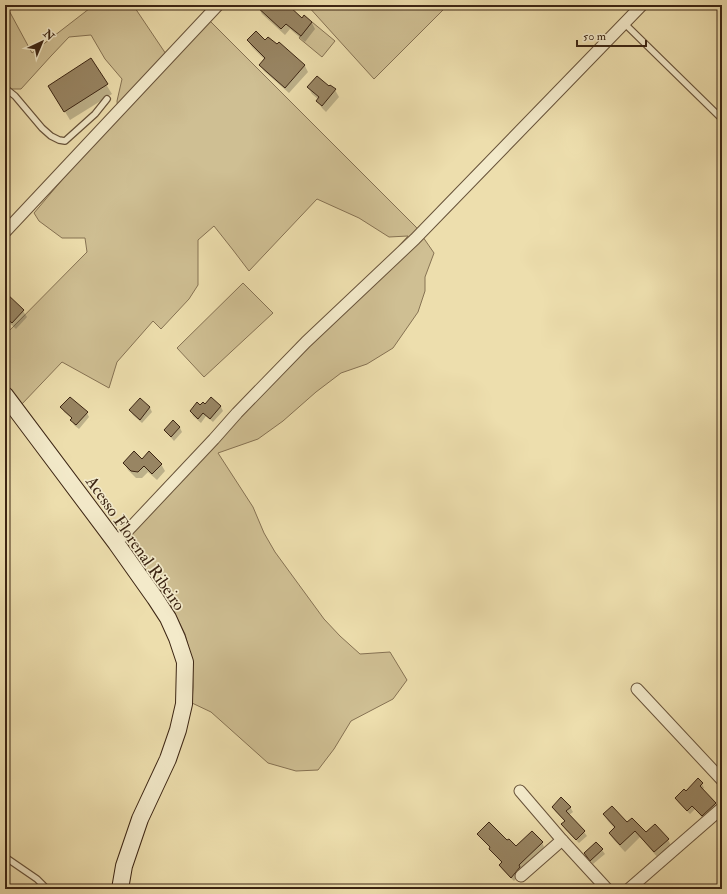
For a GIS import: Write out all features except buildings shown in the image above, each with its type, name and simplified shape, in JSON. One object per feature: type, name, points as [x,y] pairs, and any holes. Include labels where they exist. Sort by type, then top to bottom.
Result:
[{"type":"street","points":[[5,232],[218,5]]},
{"type":"street","points":[[116,543],[237,413],[300,348],[415,239],[642,5]]},
{"type":"street","name":"Acesso Florenal Ribeiro","points":[[5,395],[116,543],[155,598],[168,618],[185,662],[184,704],[178,730],[168,759],[140,819],[124,866],[120,889]]},
{"type":"street","points":[[637,689],[722,780]]},
{"type":"street","points":[[520,791],[607,889]]},
{"type":"street","points":[[629,889],[722,808]]},
{"type":"street","points":[[521,876],[562,840]]},
{"type":"lane","points":[[624,23],[722,119]]},
{"type":"lane","points":[[5,88],[15,96],[42,128],[51,136],[65,141],[95,114],[107,99]]},
{"type":"lane","points":[[5,857],[36,879],[47,889]]},
{"type":"shaded area","points":[[5,5],[32,53],[94,5],[133,5],[170,60],[209,20],[416,227],[434,253],[425,277],[425,291],[418,312],[393,348],[367,364],[341,373],[316,392],[283,421],[258,439],[218,453],[253,507],[264,533],[275,552],[324,619],[360,654],[390,652],[407,680],[393,699],[351,721],[334,749],[318,770],[296,771],[268,763],[211,712],[192,703],[192,660],[185,634],[172,608],[160,591],[117,539],[307,347],[408,236],[389,237],[359,218],[317,199],[249,271],[214,226],[198,240],[198,285],[189,299],[161,329],[153,321],[117,362],[109,388],[62,362],[21,405],[5,385],[5,335],[87,252],[85,238],[62,238],[39,221],[34,213],[118,114],[117,101],[122,79],[105,59],[91,35],[69,37],[21,89],[8,89],[5,83]]},
{"type":"shaded area","points":[[307,5],[448,5],[374,79]]},
{"type":"shaded area","points":[[312,22],[335,41],[322,57],[299,38]]},
{"type":"shaded area","points":[[243,283],[273,313],[204,377],[177,348]]}]
